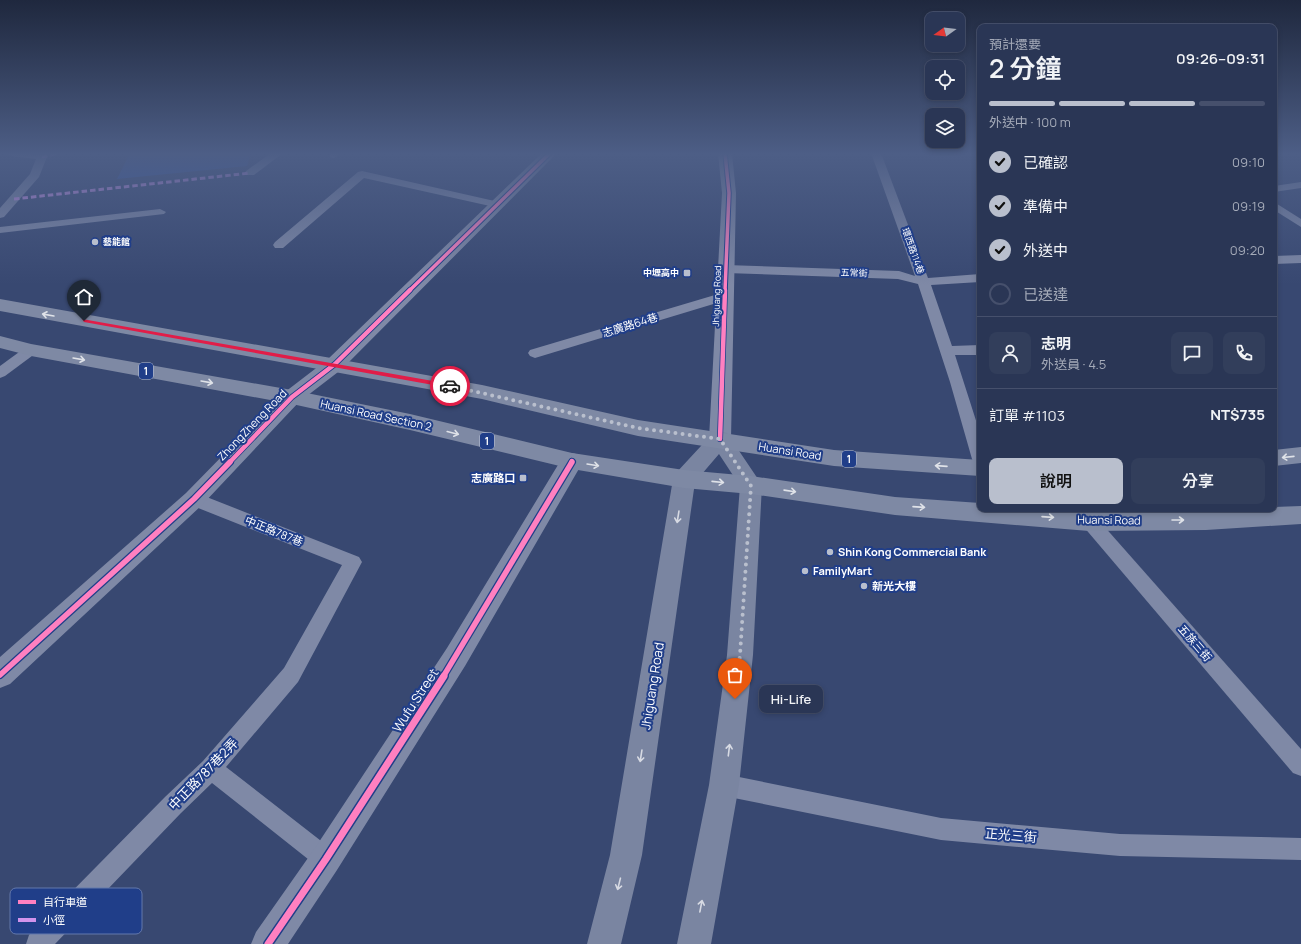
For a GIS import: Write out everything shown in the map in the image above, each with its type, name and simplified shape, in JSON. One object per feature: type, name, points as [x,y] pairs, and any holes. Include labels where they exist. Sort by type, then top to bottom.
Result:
[{"type":"main road","name":"1","points":[[0,305],[335,364],[482,392],[638,428],[720,439]]},
{"type":"main road","name":"Huansi Road Section 2","points":[[0,342],[31,350],[292,397],[410,422],[572,461],[684,479],[751,486]]},
{"type":"main road","name":"Huansi Road","points":[[720,439],[834,458],[977,468]]},
{"type":"main road","points":[[684,479],[720,439],[751,486],[740,655],[724,785],[694,944]]},
{"type":"main road","points":[[1277,458],[1301,455]]},
{"type":"main road","name":"Jhiguang Road","points":[[604,944],[626,855],[684,479]]},
{"type":"main road","name":"Huansi Road","points":[[751,486],[895,506],[1089,521],[1206,520],[1301,515]]},
{"type":"street","name":"ZhongZheng Road","points":[[0,675],[194,499],[292,397],[335,364],[507,197]]},
{"type":"street","name":"Jhiguang Road","points":[[720,439],[729,197]]},
{"type":"street","name":"Wufu Street","points":[[268,944],[326,860],[456,657],[572,461]]},
{"type":"lane","points":[[0,215],[15,197]]},
{"type":"lane","points":[[279,246],[334,197]]},
{"type":"lane","points":[[464,197],[499,205]]},
{"type":"lane","name":"環西路114巷","points":[[892,197],[924,282],[962,392],[977,448]]},
{"type":"lane","points":[[1277,207],[1301,224]]},
{"type":"lane","points":[[0,230],[160,212]]},
{"type":"lane","points":[[1277,260],[1301,259]]},
{"type":"lane","name":"五常街","points":[[726,269],[899,275],[924,282],[977,278]]},
{"type":"lane","name":"志廣路64巷","points":[[535,353],[725,296]]},
{"type":"lane","points":[[0,373],[31,350]]},
{"type":"lane","points":[[948,351],[977,350]]},
{"type":"lane","name":"中正路787巷","points":[[194,499],[353,562]]},
{"type":"lane","name":"五族三街","points":[[1089,521],[1301,765]]},
{"type":"lane","name":"中正路787巷2弄","points":[[92,888],[173,805],[211,769],[291,675],[353,562]]},
{"type":"lane","points":[[211,769],[326,860]]},
{"type":"lane","name":"正光三街","points":[[724,785],[941,829],[1120,845],[1301,849]]},
{"type":"lane","name":"中正路787巷2弄","points":[[38,944],[48,934]]},
{"type":"marked path","points":[[14,199],[32,197]]},
{"type":"cycle path","points":[[0,675],[194,499],[292,397],[335,364],[505,197]]},
{"type":"cycle path","points":[[720,439],[729,197]]},
{"type":"cycle path","points":[[268,944],[326,859],[456,657],[572,461]]},
{"type":"way so far","points":[[450,386],[638,428],[720,439],[751,486],[740,655],[735,699]]},
{"type":"place","name":"藝能館","points":[[95,242]]},
{"type":"place","name":"中壢高中","points":[[687,273]]},
{"type":"place","name":"志廣路口","points":[[523,478]]},
{"type":"place","name":"Shin Kong Commercial Bank","points":[[830,552]]},
{"type":"place","name":"FamilyMart","points":[[805,571]]},
{"type":"place","name":"新光大樓","points":[[864,586]]},
{"type":"place","name":"Hi-Life","points":[[735,699]]},
{"type":"route","points":[[84,321],[335,364],[450,386]]}]
